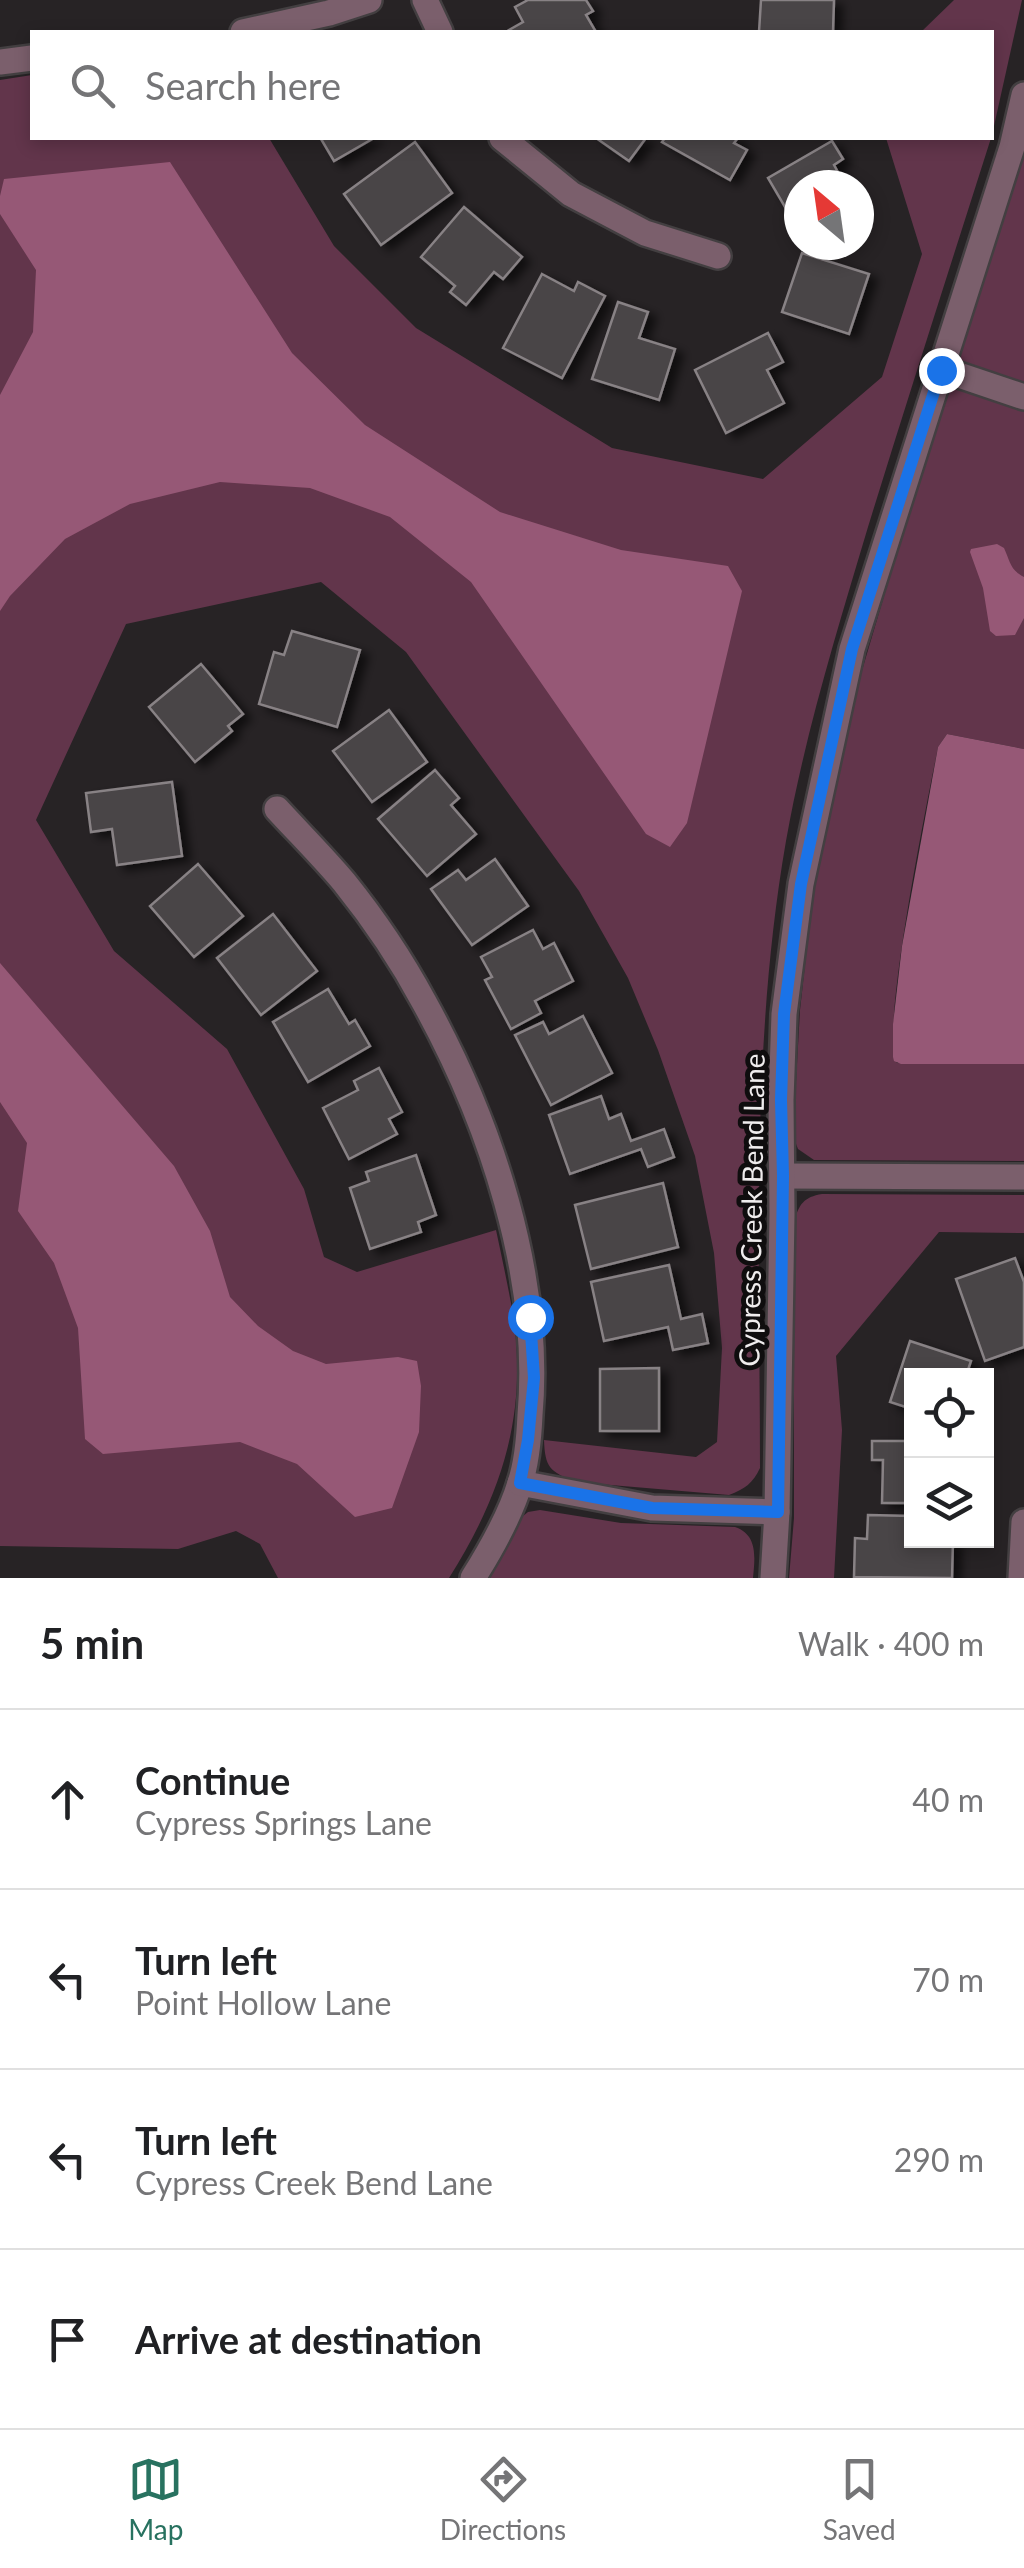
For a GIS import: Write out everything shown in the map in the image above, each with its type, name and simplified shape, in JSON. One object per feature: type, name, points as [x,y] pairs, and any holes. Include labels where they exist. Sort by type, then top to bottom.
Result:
[{"type":"street","points":[[252,30],[370,0]]},
{"type":"street","points":[[425,0],[439,30]]},
{"type":"street","points":[[0,62],[30,58]]},
{"type":"street","name":"Cypress Creek Bend Lane","points":[[773,1578],[778,1512],[784,1014],[801,884],[852,649],[1012,147],[1024,95]]},
{"type":"street","points":[[504,140],[571,194],[644,234],[718,256]]},
{"type":"street","points":[[941,370],[1024,397]]},
{"type":"street","points":[[277,809],[344,882],[424,1002],[490,1149],[504,1194],[530,1317],[534,1378],[520,1483],[473,1578]]},
{"type":"street","points":[[783,1176],[1024,1177]]},
{"type":"street","points":[[520,1483],[652,1508],[778,1512]]},
{"type":"street","points":[[1021,1578],[1024,1522]]},
{"type":"shaded area","points":[[954,0],[1022,0],[994,126],[994,30],[923,30]]},
{"type":"shaded area","points":[[30,75],[30,140],[270,140],[334,246],[416,328],[612,448],[763,479],[882,377],[922,254],[887,140],[990,140],[845,605],[812,722],[786,841],[762,1075],[760,1468],[740,1490],[729,1495],[575,1482],[554,1471],[548,1463],[544,1440],[696,1457],[717,1442],[722,1348],[714,1253],[695,1156],[628,978],[579,891],[406,652],[321,582],[126,624],[36,820],[114,951],[227,1049],[304,1189],[324,1257],[357,1272],[496,1230],[513,1314],[517,1386],[506,1452],[496,1484],[468,1547],[449,1578],[278,1578],[260,1544],[236,1531],[178,1549],[0,1546],[0,80]]},
{"type":"shaded area","points":[[1024,147],[1024,749],[947,734],[938,747],[907,912],[893,1043],[897,1063],[1024,1064],[1024,1161],[814,1160],[798,1149],[793,1136],[800,1010],[815,874],[853,701]]},
{"type":"shaded area","points":[[170,162],[292,353],[365,425],[500,512],[621,550],[728,566],[742,591],[687,823],[670,847],[646,834],[471,582],[390,517],[310,488],[220,482],[130,504],[65,539],[0,611],[0,395],[33,332],[36,270],[0,214],[4,179]]},
{"type":"shaded area","points":[[997,544],[1024,577],[1024,618],[1015,635],[996,636],[990,631],[983,588],[970,552]]},
{"type":"shaded area","points":[[947,734],[1024,749],[1024,1064],[901,1064],[893,1057],[902,946],[938,747]]},
{"type":"shaded area","points":[[0,963],[174,1166],[210,1231],[230,1297],[258,1326],[293,1351],[326,1364],[398,1357],[417,1361],[421,1386],[419,1432],[392,1508],[355,1517],[297,1464],[240,1442],[103,1454],[85,1439],[78,1328],[54,1263],[18,1211],[27,1143],[0,1102]]},
{"type":"shaded area","points":[[822,1194],[1024,1195],[1024,1233],[939,1232],[836,1356],[842,1430],[834,1578],[789,1578],[794,1518],[794,1222],[803,1202]]},
{"type":"shaded area","points":[[540,1510],[621,1523],[735,1527],[751,1541],[753,1578],[490,1578],[518,1520],[528,1512]]},
{"type":"building","points":[[528,0],[586,0],[593,11],[586,15],[595,30],[509,30],[523,22],[515,7]]},
{"type":"building","points":[[761,0],[834,0],[833,30],[759,30]]},
{"type":"building","points":[[322,140],[371,140],[334,161]]},
{"type":"building","points":[[599,140],[645,140],[629,161]]},
{"type":"building","points":[[736,140],[734,143],[747,150],[730,180],[662,142]]},
{"type":"building","points":[[832,141],[843,159],[834,165],[837,170],[784,170],[784,205],[768,178]]},
{"type":"building","points":[[415,142],[452,193],[381,245],[344,194]]},
{"type":"building","points":[[464,207],[522,257],[503,279],[494,272],[466,305],[450,292],[455,286],[421,257]]},
{"type":"building","points":[[800,260],[824,260],[869,274],[849,334],[782,312]]},
{"type":"building","points":[[542,274],[574,291],[578,282],[605,296],[562,378],[503,348]]},
{"type":"building","points":[[618,302],[648,312],[639,338],[675,349],[659,400],[592,379]]},
{"type":"building","points":[[768,333],[783,362],[767,370],[784,403],[726,433],[695,370]]},
{"type":"building","points":[[292,631],[360,650],[337,727],[259,704],[274,652],[284,655]]},
{"type":"building","points":[[201,664],[243,714],[228,726],[232,731],[195,762],[149,707]]},
{"type":"building","points":[[389,710],[427,762],[372,802],[333,751]]},
{"type":"building","points":[[435,770],[459,798],[451,805],[476,834],[427,876],[378,819]]},
{"type":"building","points":[[172,782],[182,856],[117,865],[112,829],[91,832],[86,793]]},
{"type":"building","points":[[495,859],[528,906],[472,945],[431,889],[458,870],[466,880]]},
{"type":"building","points":[[198,864],[243,916],[194,957],[150,906]]},
{"type":"building","points":[[273,914],[317,971],[261,1015],[217,958]]},
{"type":"building","points":[[533,930],[543,949],[554,943],[573,981],[535,1001],[541,1013],[511,1029],[485,980],[492,977],[481,957]]},
{"type":"building","points":[[328,989],[349,1024],[355,1020],[370,1046],[308,1082],[273,1022]]},
{"type":"building","points":[[583,1016],[612,1073],[551,1105],[515,1035],[543,1022],[549,1034]]},
{"type":"building","points":[[379,1068],[402,1112],[389,1119],[397,1134],[349,1159],[323,1108],[358,1090],[354,1081]]},
{"type":"building","points":[[601,1096],[609,1119],[621,1114],[631,1141],[664,1129],[674,1157],[648,1167],[641,1149],[570,1174],[549,1115]]},
{"type":"building","points":[[416,1155],[436,1215],[418,1222],[421,1232],[370,1249],[350,1188],[369,1181],[366,1172]]},
{"type":"building","points":[[663,1183],[678,1247],[591,1269],[575,1205]]},
{"type":"building","points":[[1015,1258],[1024,1282],[1024,1347],[985,1361],[956,1279]]},
{"type":"building","points":[[669,1265],[681,1319],[702,1314],[708,1343],[673,1350],[668,1327],[604,1341],[591,1282]]},
{"type":"building","points":[[910,1341],[971,1361],[969,1368],[904,1368],[904,1406],[890,1402]]},
{"type":"building","points":[[659,1368],[659,1431],[600,1431],[600,1369]]},
{"type":"building","points":[[872,1441],[904,1441],[904,1503],[882,1503],[883,1460],[872,1460]]},
{"type":"building","points":[[868,1515],[904,1516],[904,1548],[953,1548],[952,1578],[854,1577],[855,1538],[867,1539]]},
{"type":"route","points":[[530,1317],[534,1378],[520,1483],[652,1508],[778,1512],[784,1014],[801,884],[852,649],[941,370]]}]
